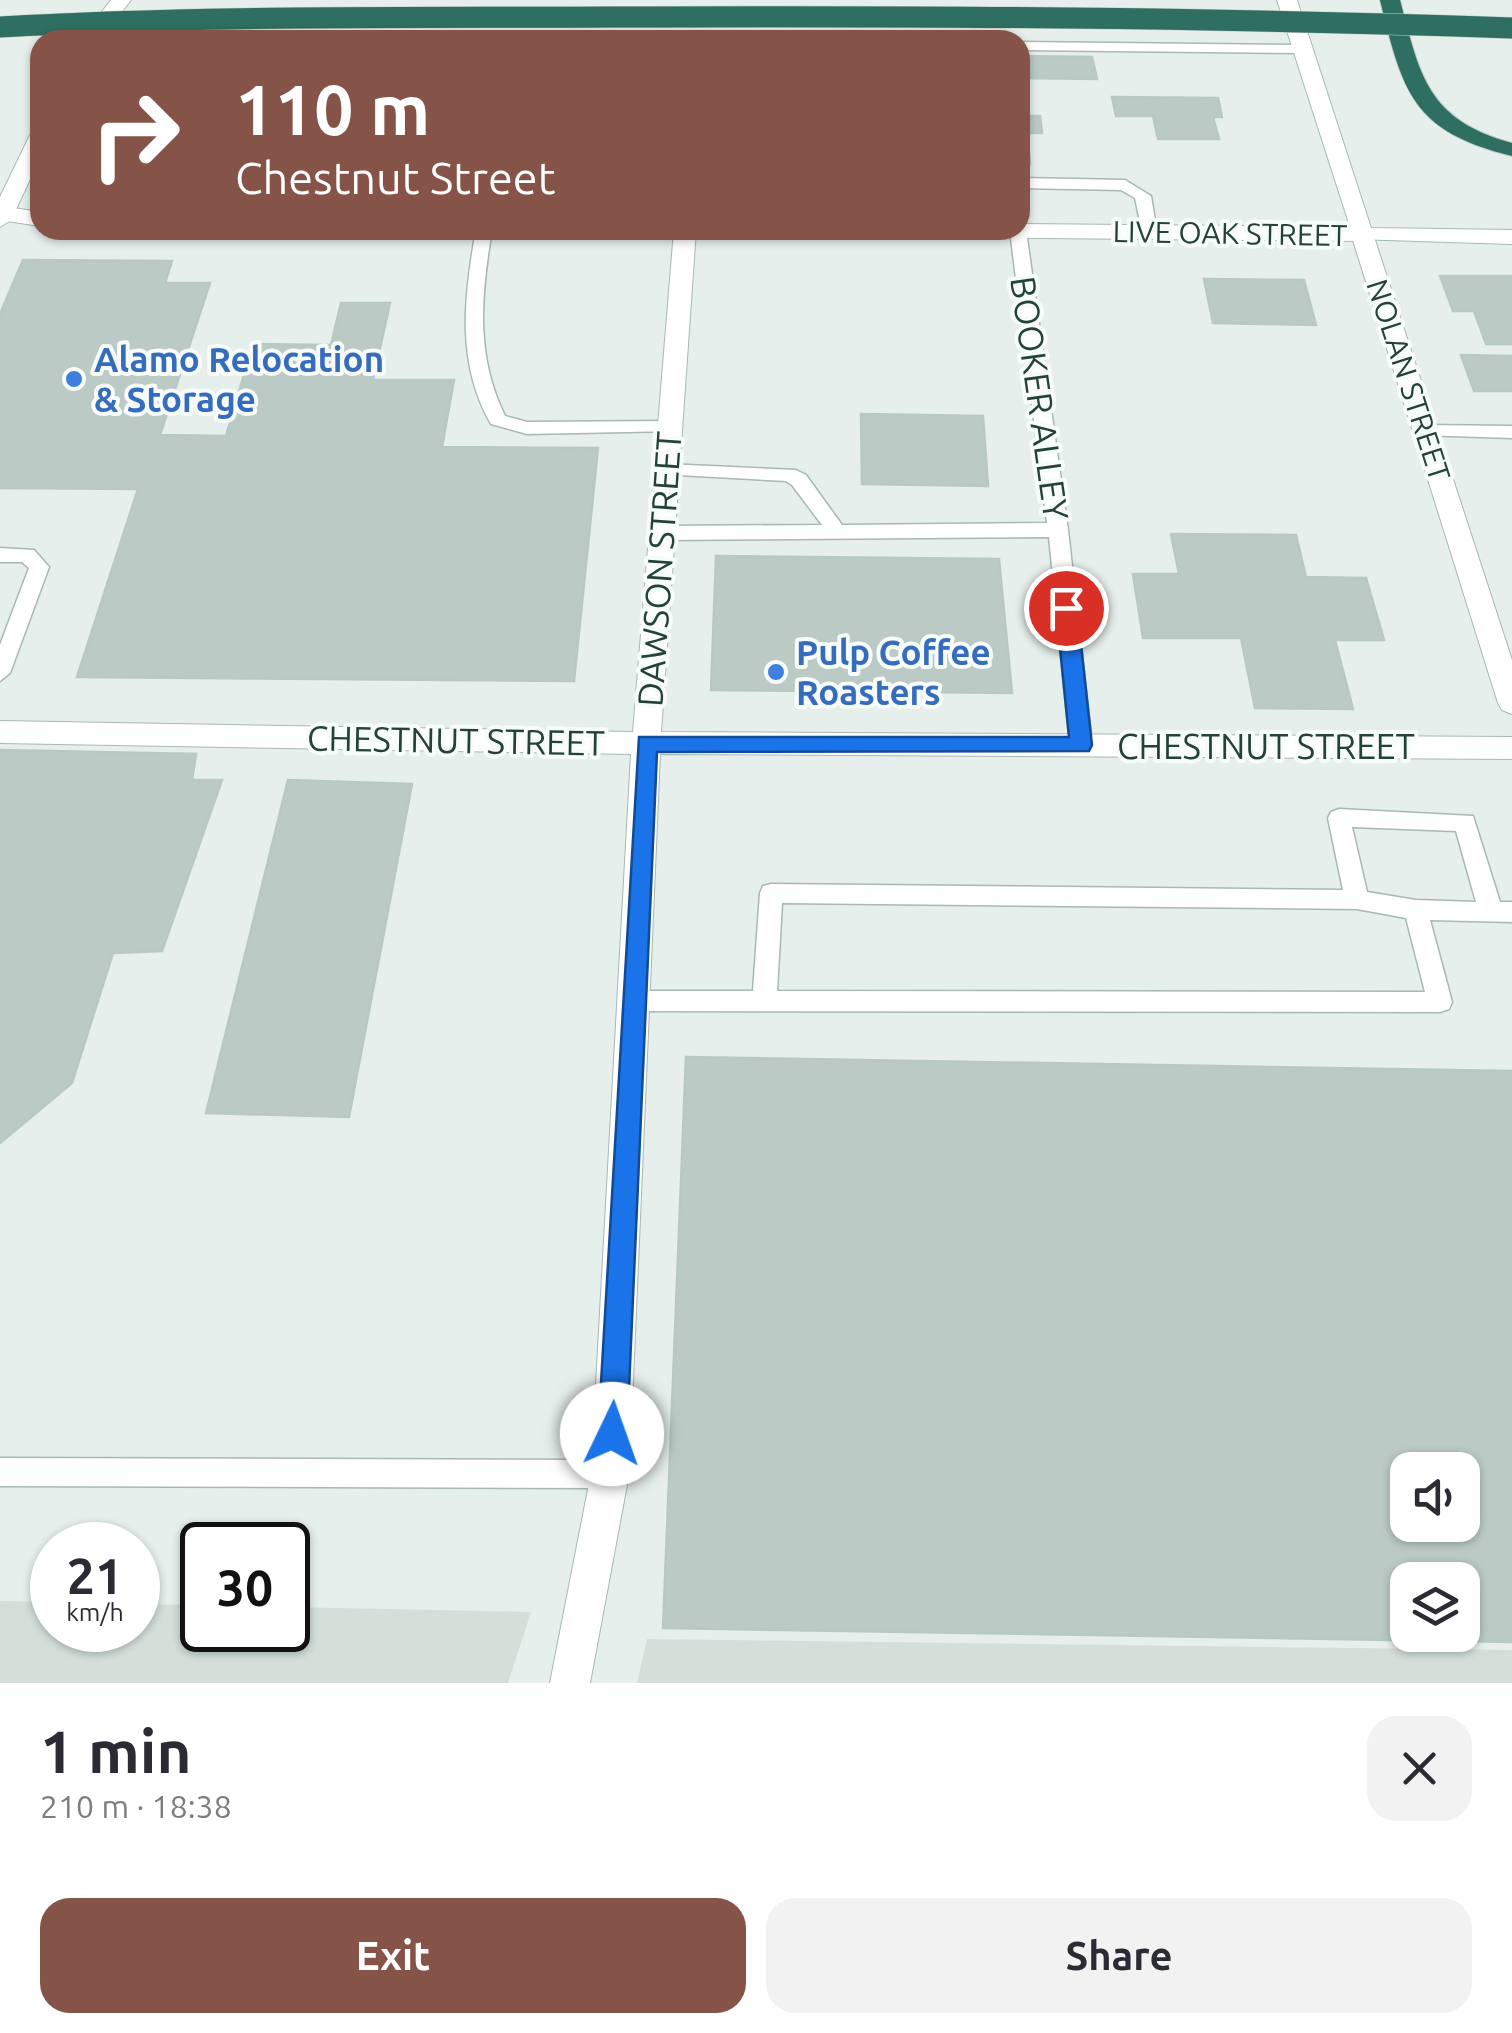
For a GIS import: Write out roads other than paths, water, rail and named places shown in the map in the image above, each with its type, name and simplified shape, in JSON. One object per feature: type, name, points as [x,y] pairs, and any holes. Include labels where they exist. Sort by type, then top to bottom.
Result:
[{"type":"highway","points":[[1390,0],[1412,82],[1428,110],[1467,136],[1512,150]]},
{"type":"highway","points":[[0,30],[54,23],[269,17],[1169,17],[1512,28]]},
{"type":"street","points":[[98,30],[121,0]]},
{"type":"street","name":"NOLAN STREET","points":[[1287,0],[1512,703]]},
{"type":"street","points":[[30,156],[1,216],[30,217]]},
{"type":"street","name":"LIVE OAK STREET","points":[[1030,230],[1512,237]]},
{"type":"street","name":"DAWSON STREET","points":[[570,1683],[610,1474],[646,743],[684,240]]},
{"type":"street","name":"CHESTNUT STREET","points":[[0,732],[646,743],[1512,748]]},
{"type":"lane","points":[[1030,46],[1304,49]]},
{"type":"lane","points":[[1030,183],[1125,185],[1143,196],[1149,232]]},
{"type":"lane","points":[[483,240],[470,329],[484,396],[498,420],[526,428],[670,427]]},
{"type":"lane","name":"BOOKER ALLEY","points":[[1019,240],[1058,530],[1081,745]]},
{"type":"lane","points":[[1426,431],[1512,432]]},
{"type":"lane","points":[[667,470],[789,475],[799,480],[837,532]]},
{"type":"lane","points":[[662,533],[1058,530]]},
{"type":"lane","points":[[0,554],[26,554],[39,568],[0,673]]},
{"type":"lane","points":[[764,1001],[771,892],[1357,900],[1416,910],[1501,912],[1465,822],[1339,818],[1357,900]]},
{"type":"lane","points":[[634,1001],[1440,1002],[1416,910]]},
{"type":"lane","points":[[0,1472],[610,1474]]},
{"type":"place","name":"Alamo Relocation & Storage","points":[[74,379]]},
{"type":"place","name":"Pulp Coffee Roasters","points":[[776,672]]}]
